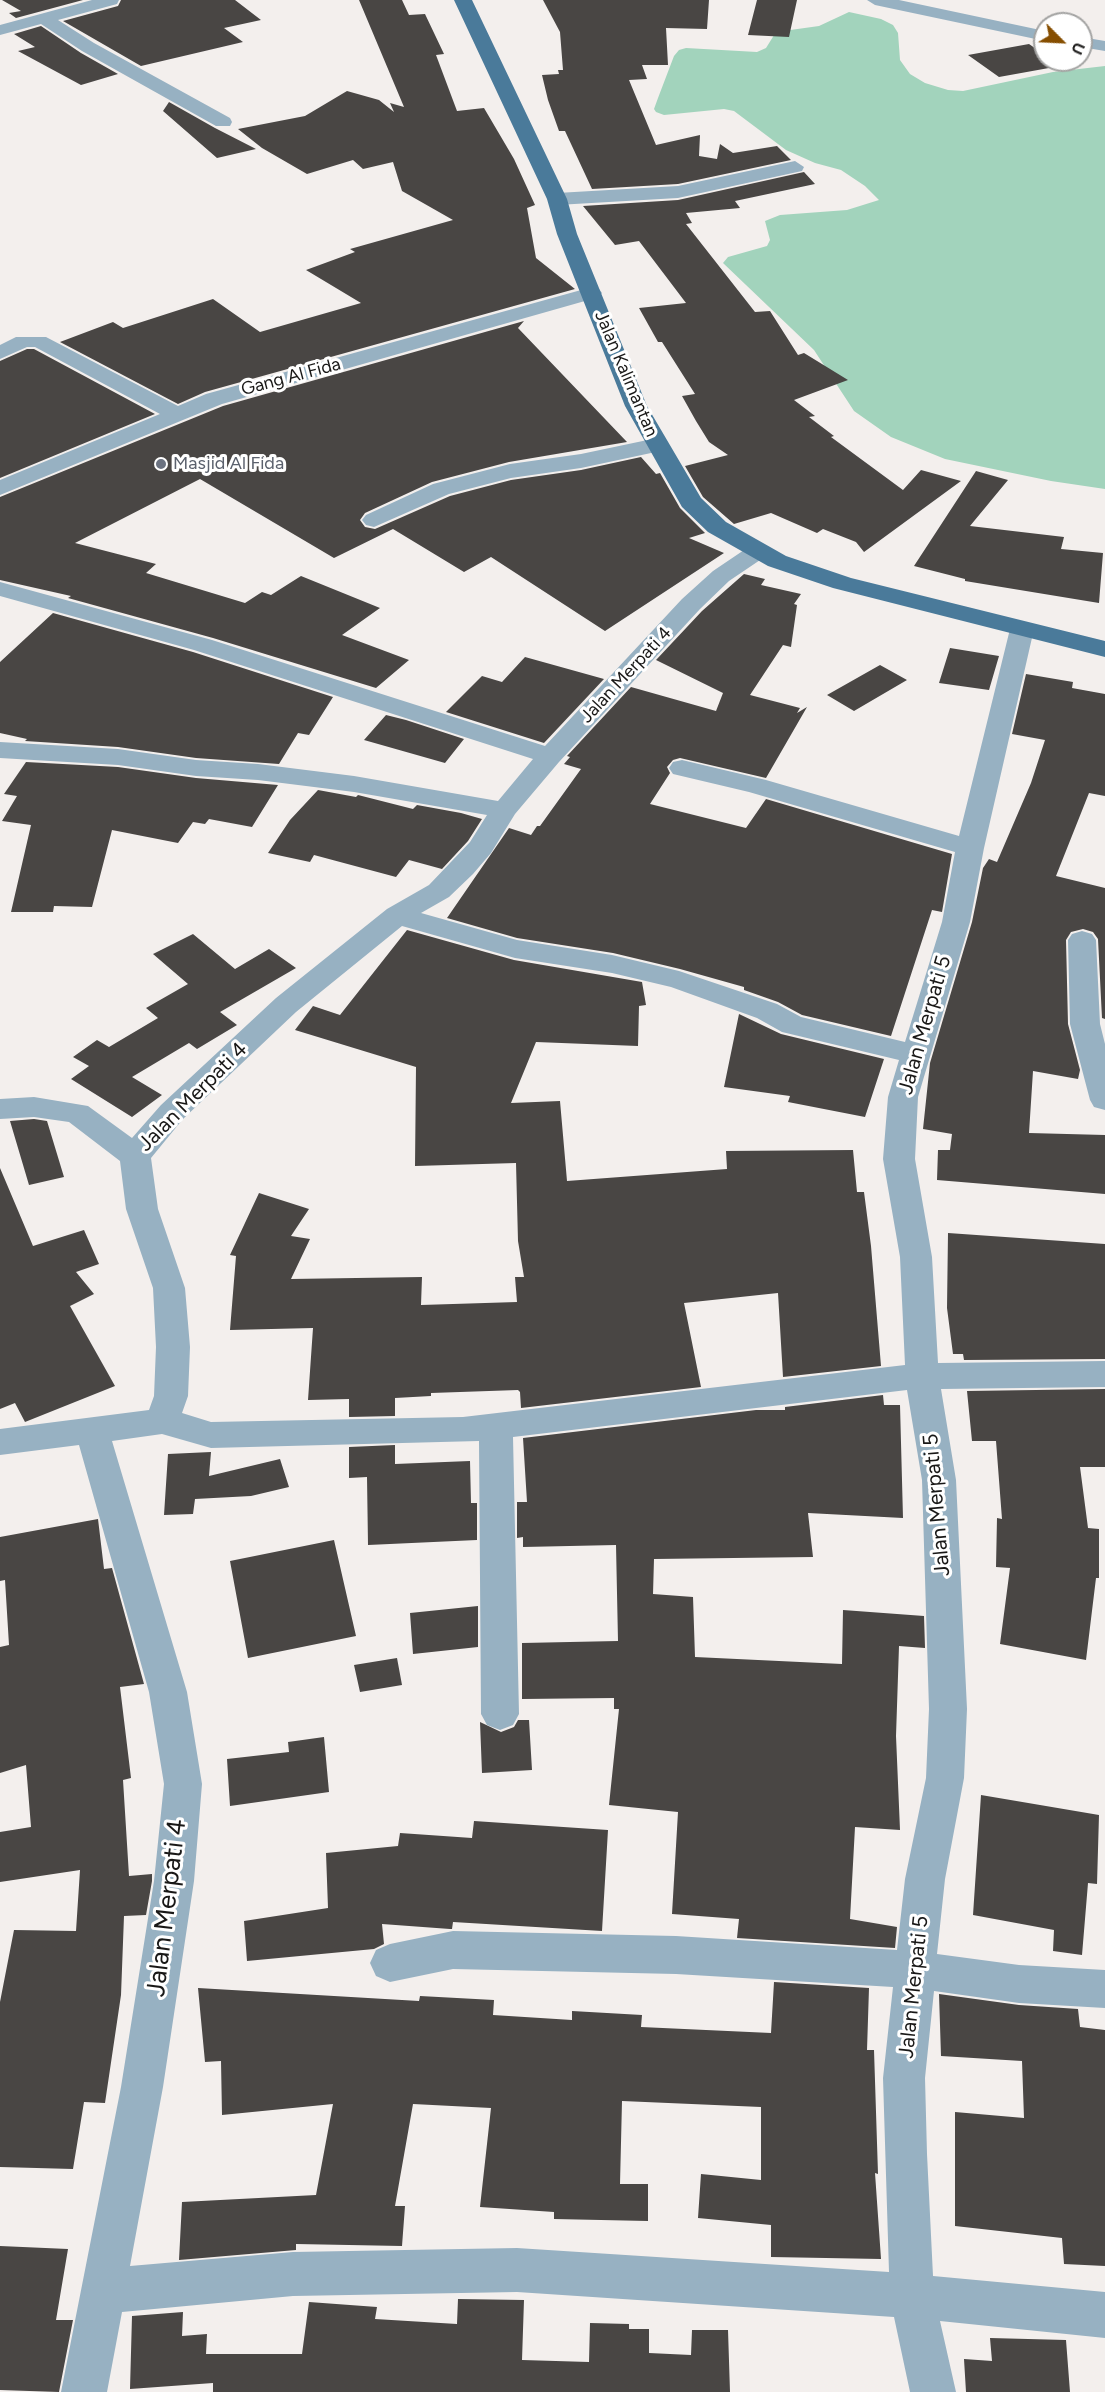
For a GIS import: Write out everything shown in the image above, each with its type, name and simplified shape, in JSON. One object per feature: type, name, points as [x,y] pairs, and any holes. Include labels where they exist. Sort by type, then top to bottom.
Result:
[{"type":"main road","name":"Jalan Kalimantan","points":[[463,0],[557,199],[567,234],[636,406],[691,502],[717,527],[777,561],[842,583],[1105,649]]},
{"type":"street","points":[[0,30],[111,0]]},
{"type":"street","points":[[875,0],[1033,33]]},
{"type":"street","points":[[45,19],[88,47],[223,122]]},
{"type":"street","points":[[557,199],[678,192],[795,167]]},
{"type":"street","name":"Gang Al Fida","points":[[0,488],[175,413],[237,392],[592,293]]},
{"type":"street","points":[[0,353],[23,341],[39,341],[175,413]]},
{"type":"street","points":[[374,520],[441,489],[510,471],[581,461],[657,445]]},
{"type":"street","name":"Jalan Merpati 4","points":[[162,1421],[171,1396],[173,1347],[169,1288],[142,1209],[135,1156],[172,1112],[286,1005],[397,915],[439,891],[463,868],[481,847],[504,810],[550,756],[692,604],[721,576],[758,551]]},
{"type":"street","points":[[5,595],[192,642],[550,756]]},
{"type":"street","name":"Jalan Merpati 5","points":[[933,2392],[912,2296],[904,2078],[925,1879],[945,1779],[948,1709],[939,1480],[922,1376],[916,1257],[899,1159],[903,1097],[956,922],[970,848],[1022,629]]},
{"type":"street","points":[[0,750],[118,757],[196,768],[258,772],[354,784],[504,810]]},
{"type":"street","points":[[682,768],[756,786],[970,848]]},
{"type":"street","points":[[397,915],[515,949],[612,964],[679,980],[767,1011],[792,1025],[915,1054]]},
{"type":"street","points":[[1082,940],[1085,1023],[1105,1100]]},
{"type":"street","points":[[0,1109],[34,1107],[76,1113],[135,1156]]},
{"type":"street","points":[[0,1442],[162,1421],[211,1435],[464,1430],[922,1376],[1105,1374]]},
{"type":"street","points":[[496,1427],[500,1575],[500,1714]]},
{"type":"street","name":"Jalan Merpati 4","points":[[84,2392],[105,2291],[144,2075],[174,1881],[183,1784],[168,1692],[92,1430]]},
{"type":"street","points":[[390,1963],[453,1950],[676,1955],[915,1970],[1019,1984],[1105,1989]]},
{"type":"street","points":[[105,2291],[293,2274],[517,2270],[912,2296],[1105,2315]]},
{"type":"green space","points":[[849,12],[881,19],[893,25],[898,33],[900,60],[910,74],[925,83],[948,90],[963,91],[1053,72],[1093,72],[1093,67],[1105,66],[1105,489],[1051,481],[945,459],[891,437],[854,411],[814,350],[723,263],[728,257],[767,246],[770,240],[765,221],[780,215],[847,210],[879,200],[865,186],[841,170],[815,163],[786,150],[734,111],[724,109],[664,115],[656,112],[654,109],[674,56],[679,50],[686,48],[757,52],[766,48],[776,32],[819,26]]},
{"type":"building","points":[[2,0],[83,0],[16,18],[9,13],[21,11]]},
{"type":"building","points":[[121,0],[235,0],[261,20],[224,28],[243,42],[141,66],[63,21],[118,6]]},
{"type":"building","points":[[359,0],[402,0],[409,15],[425,14],[444,54],[436,55],[457,111],[484,108],[514,159],[535,205],[527,208],[536,258],[575,289],[205,392],[178,404],[60,342],[113,322],[123,328],[213,299],[260,332],[361,303],[306,270],[355,252],[350,249],[453,220],[402,191],[393,162],[363,169],[353,160],[307,174],[262,148],[238,129],[305,116],[347,91],[379,100],[394,112],[390,103],[404,107]]},
{"type":"building","points":[[543,0],[709,0],[707,29],[666,28],[668,65],[642,65],[647,79],[629,80],[656,145],[700,135],[699,156],[717,159],[720,144],[733,153],[777,146],[791,160],[678,184],[592,189],[565,131],[559,131],[548,100],[542,75],[559,74],[558,70],[563,70],[560,32]]},
{"type":"building","points":[[757,0],[797,0],[789,37],[748,35]]},
{"type":"building","points":[[41,26],[118,74],[81,85],[18,51],[35,47],[14,34]]},
{"type":"building","points":[[1029,44],[1033,47],[1033,71],[999,77],[968,55]]},
{"type":"building","points":[[169,102],[256,149],[217,158],[163,111]]},
{"type":"building","points":[[804,172],[815,184],[735,201],[740,208],[686,213],[692,223],[686,224],[755,312],[770,311],[798,355],[804,353],[848,380],[794,400],[815,416],[809,417],[834,436],[831,437],[903,490],[921,470],[961,481],[864,552],[856,542],[823,529],[817,533],[771,513],[734,524],[703,497],[685,466],[728,455],[709,442],[696,421],[682,396],[695,394],[662,342],[658,342],[639,308],[686,303],[639,241],[615,245],[583,206],[678,200]]},
{"type":"building","points":[[524,321],[518,328],[627,442],[509,462],[432,482],[365,513],[360,520],[365,527],[375,529],[450,496],[511,480],[581,470],[641,457],[656,474],[660,473],[680,508],[705,533],[689,538],[724,553],[605,631],[491,557],[464,572],[393,529],[334,558],[200,479],[75,543],[156,564],[146,573],[245,603],[262,592],[271,595],[301,576],[380,608],[342,635],[409,660],[376,688],[213,638],[68,598],[71,596],[0,580],[0,497],[223,406]]},
{"type":"building","points":[[27,349],[34,349],[155,414],[0,478],[0,361]]},
{"type":"building","points":[[976,471],[1008,480],[970,526],[1064,537],[1061,549],[1103,553],[1099,603],[965,581],[965,579],[914,566]]},
{"type":"building","points":[[744,574],[765,579],[761,585],[801,594],[794,604],[797,605],[791,647],[783,645],[750,695],[800,708],[797,713],[807,707],[766,778],[680,758],[673,760],[667,767],[670,773],[650,804],[746,828],[766,799],[952,854],[942,912],[932,910],[891,1036],[802,1015],[778,1002],[744,990],[744,987],[680,969],[613,953],[517,938],[447,918],[509,828],[531,835],[537,826],[540,826],[581,769],[564,764],[570,757],[567,756],[631,687],[716,711],[723,693],[656,660],[702,611]]},
{"type":"building","points":[[53,613],[193,652],[333,697],[309,735],[298,733],[279,764],[196,758],[118,747],[25,741],[27,739],[0,733],[0,662]]},
{"type":"building","points":[[950,648],[999,656],[989,690],[939,683]]},
{"type":"building","points":[[525,657],[604,679],[544,743],[446,712],[482,676],[502,682]]},
{"type":"building","points":[[880,665],[907,680],[854,711],[827,695]]},
{"type":"building","points":[[1026,674],[1073,682],[1072,688],[1105,694],[1105,796],[1089,793],[1056,876],[1105,888],[1105,1019],[1102,1018],[1098,939],[1093,932],[1083,929],[1071,932],[1066,940],[1068,1024],[1080,1070],[1078,1079],[1033,1071],[1029,1133],[1105,1135],[1105,1194],[937,1180],[938,1150],[950,1150],[952,1134],[923,1129],[930,1063],[972,922],[983,868],[989,859],[997,862],[1031,783],[1045,740],[1012,734]]},
{"type":"building","points":[[386,715],[464,739],[445,763],[364,740]]},
{"type":"building","points":[[26,762],[118,767],[196,778],[278,785],[252,827],[209,819],[205,824],[193,822],[178,843],[112,830],[92,907],[54,906],[53,912],[11,912],[31,825],[2,821],[17,796],[4,794]]},
{"type":"building","points":[[318,790],[356,797],[358,795],[413,809],[417,805],[482,819],[468,841],[442,869],[409,860],[396,877],[314,855],[310,862],[268,853],[290,820]]},
{"type":"building","points":[[407,930],[514,960],[642,982],[646,1005],[639,1006],[638,1046],[536,1042],[511,1103],[560,1101],[567,1181],[727,1169],[726,1151],[853,1150],[857,1192],[864,1192],[871,1246],[881,1366],[783,1377],[778,1293],[684,1303],[701,1387],[521,1408],[518,1390],[431,1393],[431,1396],[395,1398],[395,1416],[349,1417],[349,1399],[308,1400],[313,1328],[230,1330],[236,1256],[230,1255],[259,1193],[309,1209],[291,1236],[310,1239],[291,1279],[422,1277],[421,1305],[517,1302],[515,1277],[524,1277],[518,1241],[516,1163],[415,1166],[416,1067],[295,1030],[313,1006],[340,1015]]},
{"type":"building","points":[[193,934],[235,969],[269,949],[296,968],[220,1012],[237,1025],[197,1049],[189,1043],[132,1077],[162,1095],[132,1117],[71,1079],[89,1066],[73,1057],[97,1040],[109,1047],[158,1018],[146,1008],[188,984],[153,954]]},
{"type":"building","points":[[739,1014],[781,1034],[884,1059],[865,1117],[788,1102],[790,1096],[724,1087]]},
{"type":"building","points":[[34,1119],[47,1121],[64,1177],[29,1185],[10,1121]]},
{"type":"building","points":[[0,1168],[33,1246],[84,1230],[99,1264],[76,1272],[94,1294],[70,1306],[115,1386],[25,1422],[15,1403],[0,1409]]},
{"type":"building","points":[[948,1233],[1105,1244],[1105,1359],[964,1360],[963,1354],[953,1354],[947,1308]]},
{"type":"building","points":[[1105,1389],[1105,1467],[1080,1467],[1088,1528],[1099,1529],[1099,1578],[1096,1578],[1086,1660],[1000,1644],[1010,1568],[996,1567],[997,1518],[1002,1519],[996,1441],[972,1441],[967,1391]]},
{"type":"building","points":[[883,1395],[884,1405],[900,1405],[903,1518],[808,1513],[813,1557],[654,1559],[653,1594],[693,1597],[695,1657],[842,1664],[843,1610],[924,1616],[925,1648],[899,1646],[896,1736],[900,1830],[855,1827],[850,1919],[897,1927],[895,1948],[737,1938],[739,1919],[672,1914],[678,1812],[609,1805],[619,1709],[614,1709],[614,1698],[522,1699],[522,1643],[618,1641],[616,1545],[523,1547],[523,1537],[517,1538],[517,1502],[527,1502],[523,1438],[756,1410],[785,1410],[785,1407]]},
{"type":"building","points":[[395,1445],[395,1464],[470,1461],[471,1503],[477,1503],[477,1540],[368,1545],[367,1477],[349,1478],[349,1447]]},
{"type":"building","points":[[211,1452],[209,1476],[280,1459],[289,1487],[251,1496],[195,1499],[193,1514],[164,1515],[168,1454]]},
{"type":"building","points":[[98,1519],[104,1569],[112,1568],[144,1684],[120,1687],[131,1778],[123,1780],[129,1876],[152,1874],[152,1881],[146,1915],[124,1916],[121,1995],[105,2103],[84,2102],[73,2169],[0,2167],[0,2002],[14,1930],[76,1931],[80,1870],[0,1882],[0,1832],[31,1827],[26,1765],[0,1773],[0,1647],[9,1645],[5,1580],[0,1581],[0,1537]]},
{"type":"building","points":[[334,1540],[356,1636],[248,1658],[230,1561]]},
{"type":"building","points":[[478,1606],[478,1647],[413,1654],[410,1613]]},
{"type":"building","points":[[397,1658],[402,1685],[360,1692],[354,1665]]},
{"type":"building","points":[[518,1720],[529,1720],[532,1770],[482,1773],[480,1722],[501,1732],[514,1727]]},
{"type":"building","points":[[324,1737],[329,1792],[230,1806],[227,1759],[289,1752],[288,1742]]},
{"type":"building","points":[[981,1795],[1099,1815],[1097,1884],[1088,1883],[1082,1955],[1053,1951],[1054,1930],[973,1915]]},
{"type":"building","points":[[474,1821],[608,1830],[602,1931],[453,1922],[452,1929],[382,1924],[384,1944],[374,1949],[247,1961],[244,1921],[328,1908],[326,1853],[398,1846],[400,1833],[472,1838]]},
{"type":"building","points":[[774,1982],[869,1988],[867,2050],[874,2050],[878,2174],[875,2173],[881,2259],[771,2257],[771,2225],[698,2218],[701,2174],[761,2180],[761,2107],[622,2101],[620,2184],[648,2184],[648,2221],[554,2219],[554,2212],[480,2207],[491,2108],[413,2104],[395,2206],[405,2206],[402,2246],[296,2244],[296,2250],[179,2260],[182,2202],[316,2195],[333,2104],[222,2115],[221,2061],[205,2062],[198,1988],[419,2001],[420,1996],[494,2000],[493,2015],[572,2020],[572,2011],[642,2015],[641,2027],[771,2033]]},
{"type":"building","points":[[939,1994],[1019,2005],[1078,2009],[1080,2027],[1105,2030],[1105,2266],[1064,2264],[1062,2238],[955,2226],[955,2112],[1024,2118],[1022,2061],[941,2056]]},
{"type":"building","points":[[0,2246],[68,2249],[56,2320],[73,2320],[59,2392],[0,2390]]},
{"type":"building","points":[[458,2299],[524,2300],[522,2360],[589,2362],[590,2323],[629,2324],[629,2329],[649,2329],[649,2353],[691,2355],[692,2330],[728,2330],[730,2392],[213,2392],[213,2383],[130,2389],[132,2316],[183,2312],[182,2336],[207,2334],[206,2354],[302,2354],[309,2302],[377,2307],[375,2319],[457,2324]]},
{"type":"building","points":[[990,2338],[1066,2340],[1070,2392],[966,2392],[964,2359],[992,2361]]},
{"type":"place","name":"Masjid Al Fida","points":[[161,464]]}]
